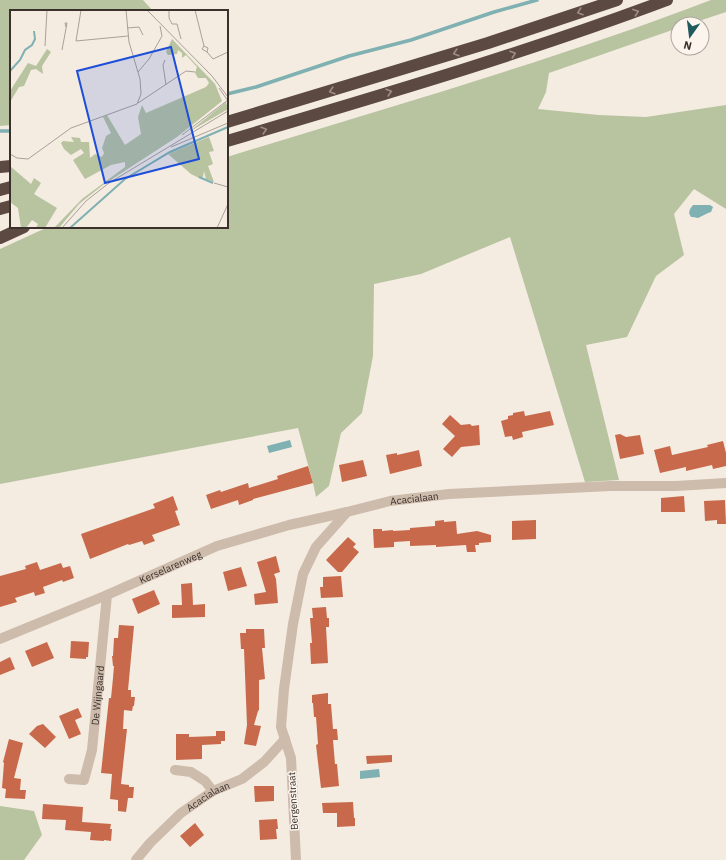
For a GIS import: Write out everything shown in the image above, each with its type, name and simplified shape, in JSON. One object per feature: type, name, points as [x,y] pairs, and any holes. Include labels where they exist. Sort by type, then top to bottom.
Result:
[{"type":"highway","points":[[228,122],[488,43],[616,0]]},
{"type":"highway","points":[[228,141],[491,61],[625,16],[667,0]]},
{"type":"highway","points":[[0,167],[10,166]]},
{"type":"highway","points":[[0,190],[10,187]]},
{"type":"highway","points":[[0,209],[10,206]]},
{"type":"highway","points":[[0,238],[22,228]]},
{"type":"street","name":"Acacialaan","points":[[347,512],[390,500],[449,494],[602,486],[676,486],[726,483]]},
{"type":"street","name":"Kerselarenweg","points":[[0,639],[218,546],[289,526],[347,512]]},
{"type":"street","points":[[285,741],[281,727],[284,689],[293,624],[303,574],[316,547],[347,512]]},
{"type":"street","name":"De Wijngaard","points":[[69,779],[84,780],[92,750],[107,594]]},
{"type":"street","name":"Acacialaan","points":[[136,860],[150,843],[181,813],[213,791],[242,779],[264,762],[285,741]]},
{"type":"street","name":"Bergenstraat","points":[[285,741],[291,758],[296,860]]},
{"type":"street","points":[[175,770],[191,772],[205,780],[213,791]]},
{"type":"green space","points":[[0,0],[143,0],[152,10],[10,10],[10,125],[0,126]]},
{"type":"green space","points":[[711,0],[726,0],[726,12],[710,17],[710,16],[670,16],[670,31],[549,73],[546,92],[538,109],[599,115],[646,117],[726,105],[726,209],[694,189],[674,214],[684,255],[656,276],[627,337],[586,345],[619,480],[585,482],[510,237],[421,274],[374,284],[373,356],[362,413],[341,433],[329,486],[316,497],[298,428],[0,484],[0,249],[46,228],[228,228],[228,157],[591,43]]},
{"type":"green space","points":[[0,806],[34,811],[42,835],[24,860],[0,860]]},
{"type":"water","points":[[693,205],[710,205],[713,207],[711,212],[698,218],[691,217],[689,213]]},
{"type":"water","points":[[290,440],[292,447],[269,453],[267,446]]},
{"type":"water","points":[[379,769],[380,777],[360,779],[360,771]]},
{"type":"building","points":[[524,411],[525,416],[550,411],[554,425],[522,432],[523,437],[513,440],[512,436],[505,437],[501,421],[508,419],[508,416],[513,415],[513,413]]},
{"type":"building","points":[[450,415],[461,425],[479,425],[480,445],[461,447],[452,457],[443,449],[455,436],[442,424]]},
{"type":"building","points":[[620,434],[626,437],[640,435],[644,454],[620,459],[615,435]]},
{"type":"building","points":[[723,441],[726,453],[726,466],[713,469],[712,465],[686,471],[686,467],[660,473],[654,450],[670,446],[672,455],[708,447],[707,445]]},
{"type":"building","points":[[419,450],[422,466],[390,474],[386,455],[397,453],[397,455]]},
{"type":"building","points":[[363,460],[367,476],[342,482],[339,465]]},
{"type":"building","points":[[308,466],[313,483],[253,499],[239,505],[238,500],[211,509],[206,495],[220,490],[221,492],[248,483],[249,488],[278,479],[277,476]]},
{"type":"building","points":[[173,496],[178,510],[175,511],[180,525],[152,535],[155,541],[144,545],[142,541],[128,544],[90,559],[81,534],[155,508],[153,504]]},
{"type":"building","points":[[684,496],[685,512],[661,512],[661,498]]},
{"type":"building","points":[[725,500],[726,524],[717,524],[717,520],[705,521],[704,501]]},
{"type":"building","points":[[444,520],[444,522],[456,521],[457,534],[477,531],[491,535],[491,542],[479,543],[479,545],[475,545],[476,552],[467,552],[466,545],[436,547],[436,545],[410,546],[410,541],[394,542],[394,547],[374,548],[373,529],[382,529],[382,531],[410,530],[410,528],[435,526],[435,521]]},
{"type":"building","points":[[536,520],[536,539],[512,540],[512,521]]},
{"type":"building","points":[[348,537],[356,544],[353,547],[359,552],[342,572],[338,572],[326,560]]},
{"type":"building","points":[[276,556],[280,572],[274,574],[276,579],[278,603],[255,605],[254,594],[266,592],[257,562]]},
{"type":"building","points":[[37,562],[40,570],[61,563],[63,568],[70,566],[74,578],[63,582],[62,580],[43,587],[45,593],[35,596],[34,592],[15,598],[17,602],[0,607],[0,576],[26,569],[25,566]]},
{"type":"building","points":[[241,567],[247,586],[228,591],[223,572]]},
{"type":"building","points":[[341,576],[343,597],[321,598],[320,587],[323,587],[323,577]]},
{"type":"building","points":[[192,583],[193,605],[205,604],[205,617],[172,618],[172,605],[182,605],[181,584]]},
{"type":"building","points":[[154,590],[160,604],[138,614],[132,599]]},
{"type":"building","points":[[326,607],[327,618],[329,618],[329,627],[326,627],[328,663],[311,664],[310,643],[312,643],[310,618],[313,618],[312,608]]},
{"type":"building","points":[[119,625],[134,626],[128,690],[131,690],[131,697],[135,697],[132,711],[124,710],[123,729],[127,729],[121,784],[134,787],[133,798],[128,798],[126,812],[118,811],[118,800],[110,799],[112,774],[101,773],[109,698],[111,698],[113,678],[114,666],[112,656],[114,638],[118,638]]},
{"type":"building","points":[[246,629],[264,629],[265,648],[262,648],[265,679],[259,680],[259,710],[254,725],[261,726],[256,746],[244,744],[247,725],[244,649],[241,649],[240,633],[246,633]]},
{"type":"building","points":[[71,641],[89,642],[88,657],[86,657],[86,659],[70,658]]},
{"type":"building","points":[[47,642],[54,658],[32,667],[25,651]]},
{"type":"building","points":[[10,657],[15,669],[0,675],[0,662]]},
{"type":"building","points":[[328,693],[328,704],[331,704],[333,729],[337,729],[338,740],[333,740],[339,786],[321,788],[316,745],[318,744],[316,717],[314,717],[312,695]]},
{"type":"building","points":[[78,708],[82,717],[75,720],[81,734],[69,739],[59,716]]},
{"type":"building","points":[[43,724],[56,737],[45,748],[29,734],[37,726]]},
{"type":"building","points":[[216,731],[225,731],[225,741],[221,741],[221,744],[202,745],[202,759],[176,760],[176,734],[189,734],[189,737],[216,736]]},
{"type":"building","points":[[9,739],[23,743],[14,778],[21,779],[20,790],[26,790],[25,799],[5,798],[6,789],[2,788],[3,762]]},
{"type":"building","points":[[392,755],[392,762],[367,764],[366,756]]},
{"type":"building","points":[[254,786],[274,786],[274,801],[255,802]]},
{"type":"building","points":[[353,802],[355,826],[337,827],[337,813],[323,813],[322,803]]},
{"type":"building","points":[[43,804],[83,807],[82,822],[111,824],[111,841],[90,840],[91,832],[65,830],[66,820],[42,819]]},
{"type":"building","points":[[277,819],[277,839],[260,840],[259,820]]},
{"type":"building","points":[[195,823],[204,835],[190,847],[180,836]]},
{"type":"waterway","points":[[228,94],[256,87],[349,56],[411,40],[494,12],[537,0]]},
{"type":"waterway","points":[[0,131],[10,131]]}]
